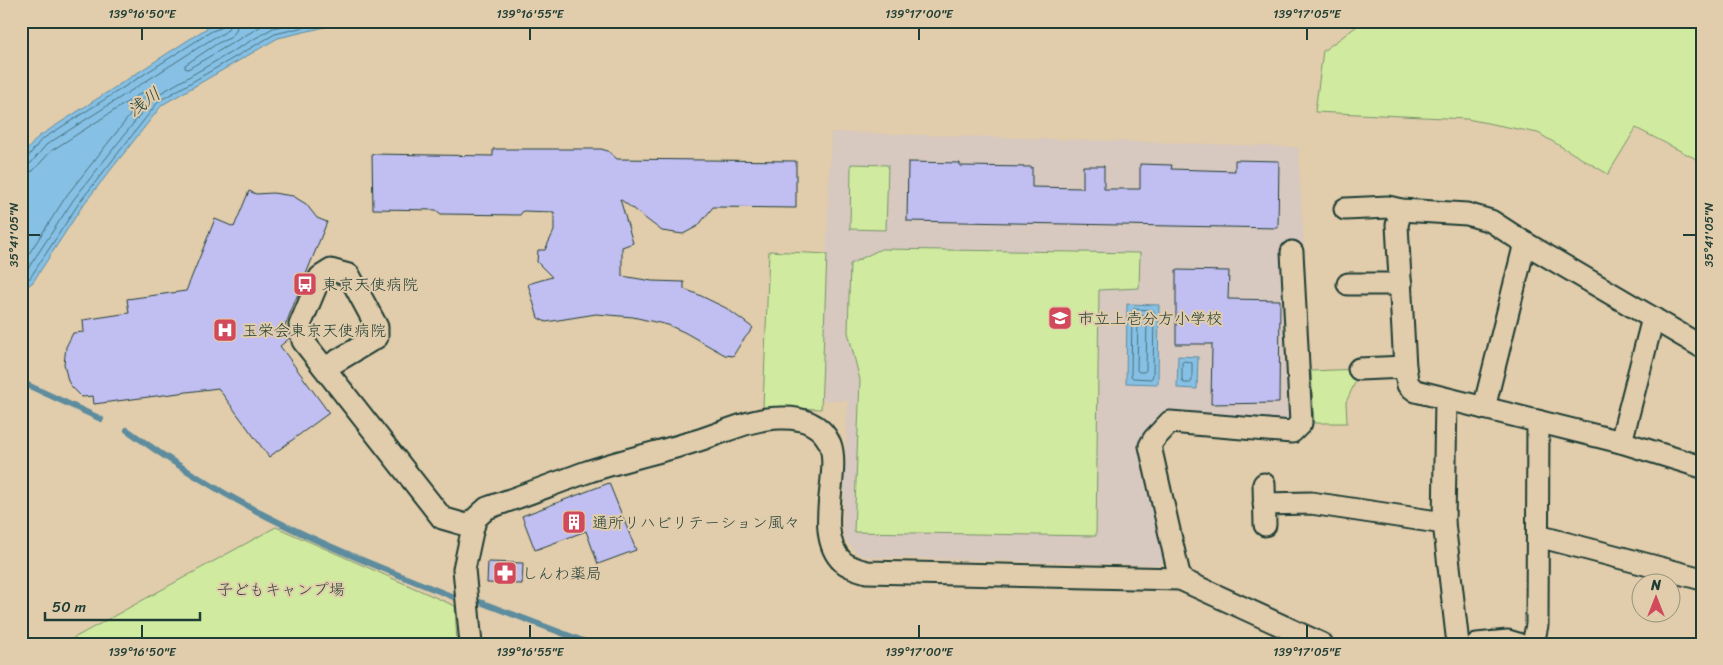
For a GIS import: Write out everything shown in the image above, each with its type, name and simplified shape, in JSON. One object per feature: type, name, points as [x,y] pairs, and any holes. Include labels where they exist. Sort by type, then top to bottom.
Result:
[{"type":"street","points":[[1345,209],[1388,207],[1401,210],[1467,214],[1491,221],[1702,347]]},
{"type":"street","points":[[1401,210],[1398,225],[1405,367],[1408,385],[1416,391],[1621,442],[1702,467]]},
{"type":"street","points":[[1484,408],[1525,243]]},
{"type":"street","points":[[1180,579],[1150,446],[1170,422],[1292,432],[1301,423],[1292,252]]},
{"type":"street","points":[[1348,284],[1401,284]]},
{"type":"street","points":[[1621,442],[1653,318]]},
{"type":"street","points":[[1359,369],[1405,367]]},
{"type":"street","points":[[325,368],[442,518],[473,527]]},
{"type":"street","points":[[1446,399],[1444,523],[1458,644]]},
{"type":"street","points":[[471,644],[464,569],[476,518],[487,508],[588,472],[698,441],[746,425],[779,418],[813,423],[830,445],[833,464],[829,526],[830,543],[843,562],[855,568],[872,572],[1180,579],[1322,644]]},
{"type":"street","points":[[1533,644],[1537,626],[1538,421]]},
{"type":"street","points":[[1265,525],[1264,494],[1444,523]]},
{"type":"street","points":[[1538,536],[1702,579]]},
{"type":"street","points":[[1477,644],[1508,640],[1518,644]]},
{"type":"shaded area","name":"市立上壱分方小学校","points":[[831,132],[1298,147],[1304,251],[1292,252],[1301,423],[1170,422],[1154,439],[1176,561],[1164,561],[1158,565],[1153,565],[871,557],[859,555],[845,539],[843,525],[848,401],[821,400]]},
{"type":"green space","points":[[1364,21],[1702,21],[1702,162],[1636,128],[1608,174],[1538,133],[1467,119],[1315,112],[1323,51]]},
{"type":"green space","points":[[851,164],[888,165],[886,230],[850,229]]},
{"type":"green space","points":[[881,249],[1140,253],[1139,288],[1099,290],[1096,536],[854,532],[860,380],[848,332],[850,264]]},
{"type":"green space","points":[[769,251],[827,254],[821,409],[763,407]]},
{"type":"green space","points":[[1359,369],[1359,374],[1346,402],[1347,423],[1314,423],[1311,371]]},
{"type":"green space","name":"子どもキャンプ場","points":[[276,527],[455,606],[457,644],[63,644]]},
{"type":"water","name":"浅川","points":[[226,21],[351,21],[278,38],[162,105],[83,205],[33,282],[21,291],[21,157],[38,137],[210,26]]},
{"type":"water","points":[[1127,304],[1159,305],[1158,384],[1126,383]]},
{"type":"water","points":[[1178,356],[1198,357],[1197,389],[1177,388]]},
{"type":"building","points":[[493,149],[601,149],[608,151],[617,159],[796,161],[796,208],[713,207],[698,226],[683,234],[662,231],[620,199],[633,243],[622,247],[622,276],[652,281],[684,282],[684,289],[726,308],[753,328],[733,356],[725,355],[668,325],[633,317],[596,314],[546,322],[538,318],[528,284],[552,277],[537,262],[538,250],[545,250],[554,231],[554,212],[523,211],[520,215],[441,214],[436,210],[373,209],[372,154],[493,156]]},
{"type":"building","points":[[1235,160],[1279,161],[1278,228],[907,221],[908,162],[960,163],[960,166],[1032,167],[1032,187],[1083,188],[1083,166],[1104,166],[1104,189],[1140,189],[1140,164],[1172,165],[1171,169],[1235,171]]},
{"type":"building","points":[[249,191],[256,194],[273,193],[293,196],[306,204],[317,218],[327,222],[285,326],[290,338],[280,346],[329,413],[269,457],[218,388],[94,404],[93,396],[82,397],[71,386],[64,364],[66,347],[73,333],[84,332],[83,320],[129,313],[127,299],[186,291],[215,219],[234,227]]},
{"type":"building","points":[[1176,270],[1229,271],[1228,299],[1280,300],[1279,403],[1211,404],[1212,344],[1176,344]]},
{"type":"building","name":"通所リハビリテーション風々","points":[[609,483],[636,550],[598,564],[586,531],[535,550],[522,516]]},
{"type":"building","name":"しんわ薬局","points":[[488,562],[523,563],[522,584],[487,583]]},
{"type":"waterway","points":[[21,382],[101,419]]},
{"type":"waterway","points":[[127,430],[195,476],[266,516],[338,550],[461,600]]},
{"type":"waterway","points":[[480,602],[591,644]]},
{"type":"place","name":"東京天使病院","points":[[305,284]]},
{"type":"place","name":"市立上壱分方小学校","points":[[1060,318]]},
{"type":"place","name":"玉栄会東京天使病院","points":[[225,330]]},
{"type":"place","name":"通所リハビリテーション風々","points":[[574,522]]},
{"type":"place","name":"しんわ薬局","points":[[505,573]]}]
